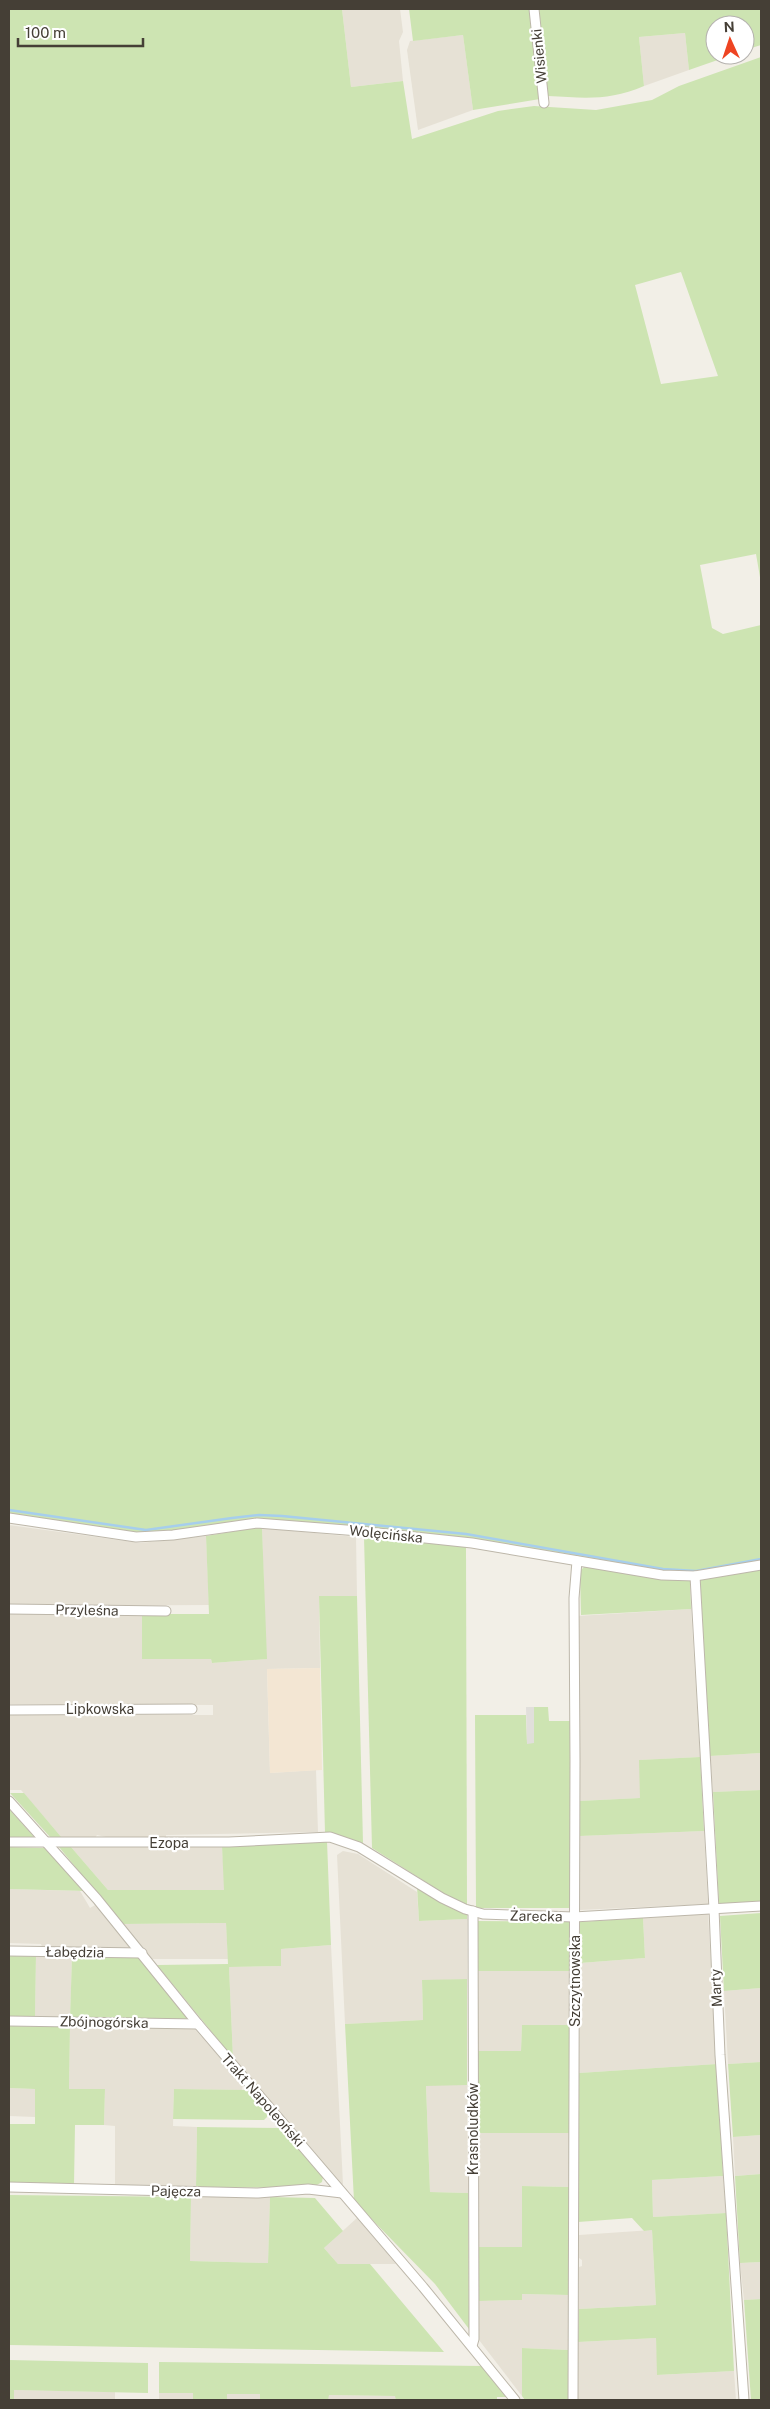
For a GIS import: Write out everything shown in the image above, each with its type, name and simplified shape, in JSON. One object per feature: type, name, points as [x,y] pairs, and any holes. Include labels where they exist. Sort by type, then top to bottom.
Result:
[{"type":"street","name":"Wisienki","points":[[534,9],[544,103]]},
{"type":"street","name":"Wolęcińska","points":[[9,1518],[136,1537],[173,1535],[257,1523],[472,1543],[662,1575],[695,1576],[761,1565]]},
{"type":"street","name":"Szczytnowska","points":[[573,2400],[574,1598],[577,1561]]},
{"type":"street","name":"Marty","points":[[695,1576],[714,1909],[720,2055],[744,2400]]},
{"type":"street","name":"Przyleśna","points":[[9,1609],[166,1611]]},
{"type":"street","name":"Lipkowska","points":[[9,1710],[192,1709]]},
{"type":"street","name":"Trakt Napoleoński","points":[[9,1802],[98,1899],[198,2024],[472,2346],[515,2400]]},
{"type":"street","name":"Żarecka","points":[[330,1837],[359,1847],[435,1894],[473,1911],[497,1916],[574,1916],[761,1906]]},
{"type":"street","name":"Ezopa","points":[[9,1842],[229,1842],[330,1837]]},
{"type":"street","name":"Krasnoludków","points":[[472,2346],[474,2338],[473,1911]]},
{"type":"street","name":"Łabędzia","points":[[9,1951],[142,1953]]},
{"type":"street","name":"Zbójnogórska","points":[[9,2021],[198,2024]]},
{"type":"street","name":"Pajęcza","points":[[9,2187],[258,2193],[308,2189],[342,2193]]},
{"type":"shaded area","points":[[342,9],[400,9],[403,32],[399,41],[403,81],[351,87]]},
{"type":"shaded area","points":[[685,33],[689,70],[644,86],[639,37]]},
{"type":"shaded area","points":[[463,35],[473,110],[418,130],[407,50],[410,41]]},
{"type":"shaded area","points":[[9,1525],[140,1543],[206,1536],[209,1605],[9,1606]]},
{"type":"shaded area","points":[[262,1528],[356,1537],[357,1596],[319,1596],[320,1668],[267,1669],[270,1773],[316,1770],[318,1832],[166,1835],[166,1839],[97,1835],[95,1838],[62,1838],[21,1790],[9,1790],[9,1714],[75,1714],[76,1712],[122,1715],[213,1715],[213,1705],[9,1704],[9,1613],[142,1614],[211,1659],[212,1663],[266,1659]]},
{"type":"shaded area","points":[[691,1609],[700,1757],[640,1760],[640,1798],[579,1801],[577,1616]]},
{"type":"shaded area","points":[[320,1668],[322,1770],[270,1773],[267,1669]]},
{"type":"shaded area","points":[[526,1707],[534,1707],[534,1743],[527,1744]]},
{"type":"shaded area","points":[[761,1753],[761,1790],[713,1792],[710,1756]]},
{"type":"shaded area","points":[[704,1831],[708,1904],[580,1910],[580,1836]]},
{"type":"shaded area","points":[[222,1846],[225,1890],[108,1890],[71,1847]]},
{"type":"shaded area","points":[[343,1851],[358,1854],[417,1892],[419,1921],[467,1919],[467,1979],[422,1981],[423,2020],[345,2024],[337,1855]]},
{"type":"shaded area","points":[[9,1889],[80,1891],[90,1908],[97,1904],[133,1948],[42,1947],[41,1944],[9,1943]]},
{"type":"shaded area","points":[[708,1914],[717,2064],[579,2073],[580,1963],[645,1958],[643,1918]]},
{"type":"shaded area","points":[[226,1923],[228,1959],[151,1959],[122,1924]]},
{"type":"shaded area","points":[[331,1945],[343,2184],[341,2186],[233,2058],[229,1967],[281,1966],[281,1949]]},
{"type":"shaded area","points":[[36,1955],[72,1956],[70,2018],[35,2017]]},
{"type":"shaded area","points":[[476,1971],[569,1971],[569,2025],[522,2025],[521,2051],[477,2051]]},
{"type":"shaded area","points":[[761,1988],[761,2062],[728,2064],[724,1991]]},
{"type":"shaded area","points":[[192,2026],[243,2083],[242,2090],[174,2089],[173,2126],[197,2127],[196,2187],[115,2185],[115,2126],[104,2125],[105,2089],[69,2090],[70,2027]]},
{"type":"shaded area","points":[[426,2085],[467,2085],[468,2193],[430,2192]]},
{"type":"shaded area","points":[[9,2088],[35,2089],[35,2117],[9,2116]]},
{"type":"shaded area","points":[[477,2133],[569,2133],[569,2187],[522,2186],[522,2247],[478,2247]]},
{"type":"shaded area","points":[[761,2135],[761,2174],[735,2176],[733,2137]]},
{"type":"shaded area","points":[[723,2176],[726,2213],[653,2217],[652,2180]]},
{"type":"shaded area","points":[[191,2197],[270,2197],[268,2263],[190,2261]]},
{"type":"shaded area","points":[[357,2218],[396,2264],[338,2264],[324,2248]]},
{"type":"shaded area","points":[[652,2230],[656,2305],[579,2309],[579,2267],[582,2266],[582,2260],[579,2258],[579,2235]]},
{"type":"shaded area","points":[[761,2262],[761,2299],[744,2300],[740,2263]]},
{"type":"shaded area","points":[[521,2294],[569,2295],[569,2350],[523,2348],[522,2396],[479,2340],[479,2301],[522,2300]]},
{"type":"shaded area","points":[[656,2338],[658,2375],[734,2371],[736,2400],[577,2400],[578,2342]]},
{"type":"shaded area","points":[[14,2390],[115,2392],[115,2400],[14,2400]]},
{"type":"shaded area","points":[[159,2393],[193,2393],[193,2400],[159,2400]]},
{"type":"shaded area","points":[[227,2394],[260,2394],[260,2400],[227,2400]]},
{"type":"shaded area","points":[[328,2395],[396,2396],[396,2400],[328,2400]]},
{"type":"green space","points":[[9,9],[342,9],[351,87],[403,81],[412,139],[498,111],[534,106],[596,110],[652,100],[679,86],[738,65],[755,65],[755,59],[761,57],[761,583],[756,554],[700,565],[712,628],[723,634],[761,625],[761,1563],[687,1574],[264,1520],[137,1535],[9,1515]],"holes":[[[681,272],[718,376],[661,384],[635,285]]]},
{"type":"green space","points":[[409,9],[530,9],[540,99],[473,110],[463,35],[413,41]]},
{"type":"green space","points":[[539,9],[761,9],[761,45],[755,47],[755,15],[705,15],[705,64],[689,70],[685,33],[639,37],[644,86],[608,96],[585,98],[548,96]]},
{"type":"green space","points":[[262,1528],[267,1659],[212,1663],[211,1659],[142,1659],[142,1614],[209,1614],[206,1536]]},
{"type":"green space","points":[[364,1537],[466,1547],[467,1908],[372,1848]]},
{"type":"green space","points":[[585,1566],[635,1575],[690,1580],[691,1609],[581,1615],[580,1571]]},
{"type":"green space","points":[[761,1568],[761,1753],[710,1756],[700,1580]]},
{"type":"green space","points":[[319,1596],[357,1596],[363,1843],[325,1833]]},
{"type":"green space","points":[[534,1707],[548,1707],[549,1721],[570,1721],[571,1908],[476,1908],[475,1715],[526,1715],[527,1743],[534,1743]]},
{"type":"green space","points":[[700,1757],[704,1831],[580,1836],[579,1801],[640,1798],[639,1760]]},
{"type":"green space","points":[[761,1790],[761,1902],[719,1904],[713,1792]]},
{"type":"green space","points":[[10,1793],[24,1793],[62,1838],[51,1838]]},
{"type":"green space","points":[[9,1809],[35,1838],[9,1838]]},
{"type":"green space","points":[[327,1841],[331,1945],[281,1949],[281,1966],[229,1967],[233,2058],[157,1965],[228,1964],[226,1923],[122,1924],[59,1847],[71,1847],[108,1890],[224,1890],[222,1846]]},
{"type":"green space","points":[[9,1847],[44,1848],[86,1891],[9,1889]]},
{"type":"green space","points":[[417,1887],[467,1913],[467,1919],[419,1921]]},
{"type":"green space","points":[[761,1913],[761,1988],[724,1991],[720,1916]]},
{"type":"green space","points":[[643,1918],[645,1958],[580,1963],[580,1922]]},
{"type":"green space","points":[[476,1921],[569,1922],[569,1971],[476,1971]]},
{"type":"green space","points":[[9,1954],[36,1955],[35,2017],[9,2016]]},
{"type":"green space","points":[[72,1956],[141,1957],[193,2020],[70,2018]]},
{"type":"green space","points":[[467,1979],[467,2085],[426,2086],[430,2192],[468,2193],[469,2329],[435,2284],[354,2201],[345,2024],[423,2020],[422,1980]]},
{"type":"green space","points":[[522,2025],[569,2025],[569,2133],[477,2133],[477,2051],[521,2051]]},
{"type":"green space","points":[[9,2026],[70,2027],[69,2089],[105,2089],[104,2125],[75,2125],[74,2185],[9,2184],[9,2124],[35,2124],[35,2089],[9,2088]]},
{"type":"green space","points":[[761,2062],[761,2135],[733,2137],[728,2064]]},
{"type":"green space","points":[[717,2064],[723,2176],[652,2180],[653,2217],[726,2213],[734,2371],[657,2375],[656,2338],[578,2342],[579,2309],[656,2305],[652,2230],[644,2231],[632,2218],[578,2222],[579,2073]]},
{"type":"green space","points":[[174,2089],[251,2090],[267,2110],[267,2117],[264,2120],[173,2119]]},
{"type":"green space","points":[[197,2127],[281,2128],[323,2177],[322,2182],[317,2185],[298,2188],[196,2187]]},
{"type":"green space","points":[[761,2174],[761,2262],[740,2263],[735,2176]]},
{"type":"green space","points":[[522,2186],[569,2187],[569,2295],[522,2294],[522,2300],[479,2301],[478,2247],[522,2247]]},
{"type":"green space","points":[[9,2195],[191,2197],[190,2261],[268,2263],[270,2197],[315,2198],[343,2231],[324,2248],[338,2264],[370,2264],[444,2352],[9,2345]]},
{"type":"green space","points":[[761,2299],[761,2400],[751,2400],[744,2300]]},
{"type":"green space","points":[[522,2348],[569,2350],[569,2400],[525,2400],[522,2396]]},
{"type":"green space","points":[[9,2360],[148,2363],[148,2393],[14,2390],[14,2400],[9,2400]]},
{"type":"green space","points":[[159,2362],[483,2366],[508,2397],[497,2397],[497,2400],[396,2400],[395,2396],[329,2395],[328,2400],[260,2400],[260,2394],[227,2394],[227,2400],[193,2400],[193,2393],[159,2393]]},
{"type":"waterway","points":[[9,1510],[146,1530],[259,1515],[282,1516],[466,1534],[663,1569],[696,1571],[761,1559]]}]
